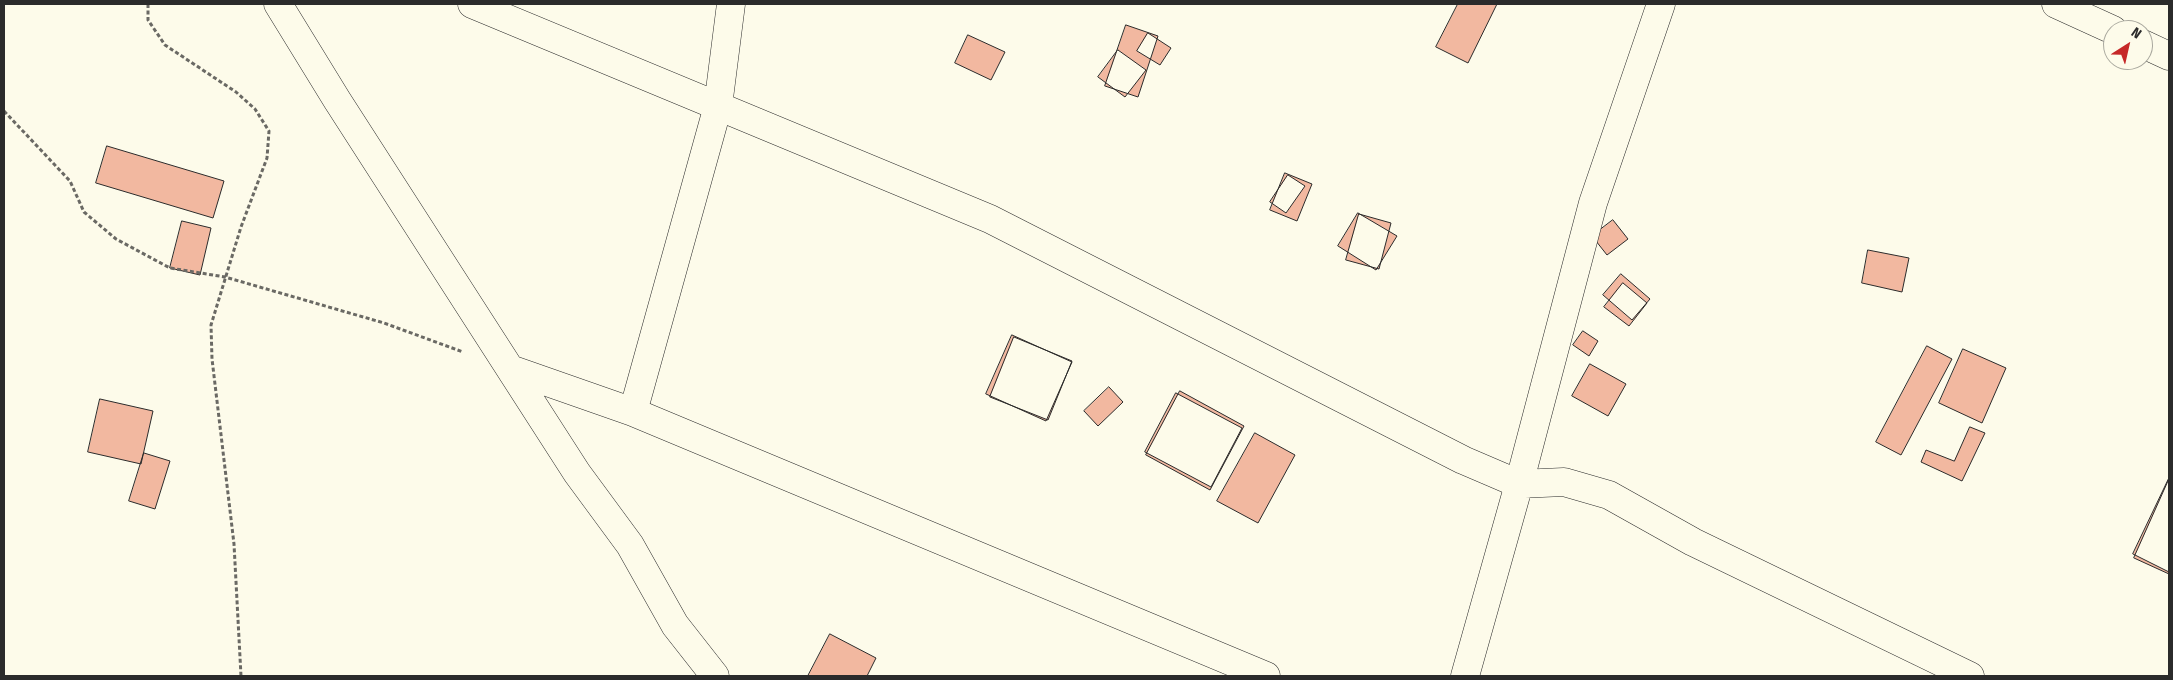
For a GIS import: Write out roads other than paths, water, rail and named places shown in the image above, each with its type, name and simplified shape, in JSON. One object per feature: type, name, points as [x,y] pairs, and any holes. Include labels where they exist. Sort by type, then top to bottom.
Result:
[{"type":"street","points":[[278,4],[336,100],[513,370],[577,472],[630,545],[675,625],[715,676]]},
{"type":"street","points":[[472,4],[990,220],[1431,444],[1519,484],[1564,482],[1608,495],[1693,542],[1970,676]]},
{"type":"street","points":[[633,412],[718,106],[731,4]]},
{"type":"street","points":[[1465,676],[1519,484],[1593,203],[1661,4]]},
{"type":"street","points":[[2056,4],[2103,25]]},
{"type":"street","points":[[2153,49],[2169,56]]},
{"type":"street","points":[[513,370],[633,412],[1266,676]]}]
